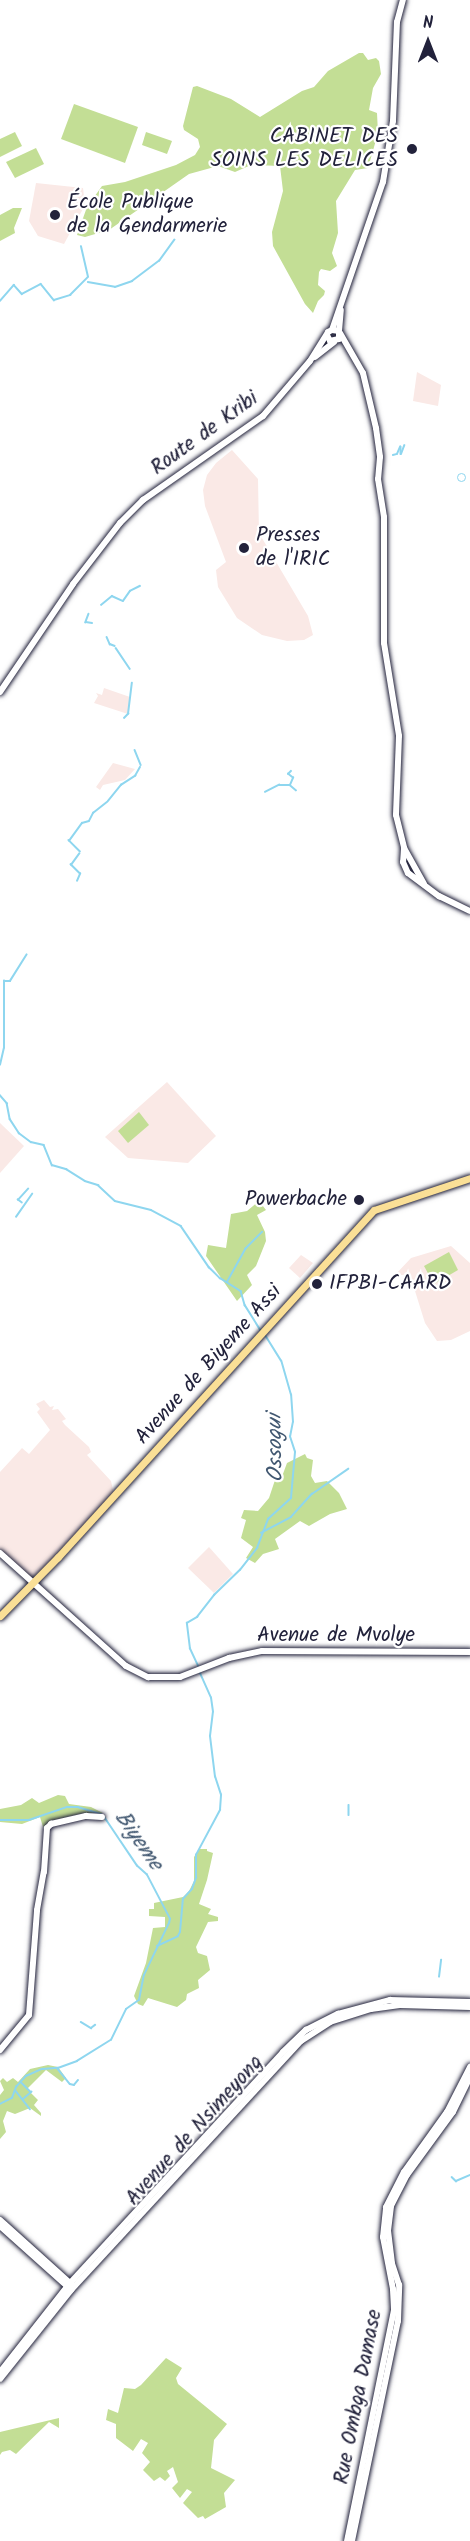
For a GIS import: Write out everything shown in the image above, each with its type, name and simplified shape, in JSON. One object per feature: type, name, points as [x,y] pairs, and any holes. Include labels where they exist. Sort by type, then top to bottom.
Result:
[{"type":"main road","points":[[353,353],[336,341],[334,332],[383,182],[393,121],[397,22],[403,0]]},
{"type":"main road","points":[[334,332],[336,341]]},
{"type":"main road","points":[[334,332],[353,353],[365,382],[380,457],[378,479],[384,518],[386,567],[384,643],[399,736],[396,815],[404,848],[405,869],[439,896],[470,911]]},
{"type":"main road","name":"Route de Kribi","points":[[0,692],[73,584],[120,524],[149,495],[259,418],[334,332]]},
{"type":"main road","points":[[310,361],[336,341]]},
{"type":"main road","name":"Avenue de Biyeme Assi","points":[[0,1616],[34,1582],[374,1210],[470,1178]]},
{"type":"main road","name":"Avenue de Mvolye","points":[[0,1553],[136,1673],[164,1678],[180,1677],[229,1658],[262,1651],[470,1652]]},
{"type":"main road","points":[[0,2050],[26,2020],[31,2009],[37,1910],[44,1872],[47,1828],[86,1816],[102,1817]]},
{"type":"main road","name":"Avenue de Nsimeyong","points":[[0,2372],[70,2287],[186,2156],[306,2030],[338,2014],[390,2000],[470,2002]]},
{"type":"main road","name":"Avenue de Nsimeyong","points":[[0,2379],[70,2287],[290,2051],[315,2031],[340,2019],[382,2007],[400,2005],[470,2007]]},
{"type":"main road","name":"Rue Ombga Damase","points":[[347,2541],[394,2309],[383,2237],[386,2207],[404,2172],[447,2112],[470,2067]]},
{"type":"main road","name":"Rue Ombga Damase","points":[[352,2541],[398,2320],[399,2286],[392,2263],[388,2231],[391,2206],[407,2175],[453,2112],[470,2077]]},
{"type":"main road","points":[[0,2220],[70,2287]]},
{"type":"main road","points":[[0,2226],[70,2287]]},
{"type":"shaded area","name":"École Publique de la Gendarmerie","points":[[36,183],[83,188],[85,205],[64,244],[38,236],[29,221]]},
{"type":"shaded area","points":[[417,372],[441,385],[438,406],[413,401]]},
{"type":"shaded area","name":"Presses de l'IRIC","points":[[232,450],[258,479],[259,533],[308,616],[313,635],[304,640],[287,641],[262,635],[237,618],[218,587],[216,570],[226,562],[205,506],[203,490],[207,475],[216,463]]},
{"type":"shaded area","points":[[104,688],[130,697],[128,714],[94,703],[98,696],[96,693],[102,695]]},
{"type":"shaded area","points":[[113,763],[135,769],[125,780],[103,785],[100,790],[96,787]]},
{"type":"shaded area","points":[[167,1082],[216,1136],[188,1163],[128,1158],[105,1137]]},
{"type":"shaded area","points":[[0,1123],[24,1146],[0,1173]]},
{"type":"shaded area","points":[[451,1246],[470,1263],[470,1331],[451,1340],[437,1341],[425,1323],[410,1275],[395,1275],[411,1258]]},
{"type":"shaded area","points":[[301,1255],[313,1263],[300,1278],[289,1268]]},
{"type":"shaded area","points":[[44,1400],[50,1407],[54,1406],[52,1410],[58,1409],[66,1419],[62,1421],[65,1425],[89,1447],[91,1452],[87,1455],[111,1481],[114,1495],[34,1582],[0,1553],[0,1472],[22,1448],[29,1454],[50,1430],[37,1412],[40,1409],[36,1404]]},
{"type":"shaded area","points":[[209,1547],[233,1574],[214,1593],[188,1568]]},
{"type":"green space","points":[[359,53],[363,53],[368,60],[376,58],[379,61],[381,74],[373,88],[369,110],[377,113],[378,133],[368,168],[355,170],[336,201],[338,233],[332,253],[337,266],[330,271],[321,269],[319,272],[318,285],[325,291],[313,313],[305,304],[273,246],[272,232],[283,191],[280,166],[251,165],[235,172],[218,166],[189,174],[109,230],[85,237],[77,235],[87,207],[102,186],[125,182],[176,165],[195,155],[200,147],[198,139],[184,130],[183,126],[193,87],[197,86],[231,99],[260,117],[302,91],[314,87],[328,71]]},
{"type":"green space","points":[[74,104],[138,127],[125,163],[61,139]]},
{"type":"green space","points":[[15,132],[22,146],[0,157],[0,139]]},
{"type":"green space","points":[[146,132],[172,141],[167,154],[142,145]]},
{"type":"green space","points":[[36,148],[44,164],[15,178],[6,162]]},
{"type":"green space","points":[[13,208],[22,208],[14,228],[15,233],[0,241],[0,215]]},
{"type":"green space","points":[[139,1112],[149,1125],[128,1143],[118,1131]]},
{"type":"green space","points":[[259,1201],[266,1210],[257,1215],[265,1232],[266,1241],[256,1266],[247,1275],[252,1285],[237,1301],[206,1256],[208,1245],[226,1248],[231,1214],[247,1211]]},
{"type":"green space","points":[[449,1252],[458,1270],[434,1284],[424,1266]]},
{"type":"green space","points":[[305,1454],[307,1458],[313,1460],[311,1476],[315,1483],[327,1481],[339,1493],[347,1509],[330,1514],[309,1526],[300,1521],[275,1539],[279,1549],[263,1554],[255,1563],[246,1558],[253,1547],[241,1538],[246,1520],[241,1518],[244,1510],[258,1511],[269,1498],[275,1480],[280,1482],[287,1463]]},
{"type":"green space","points":[[58,1795],[65,1796],[69,1804],[91,1807],[103,1813],[84,1813],[50,1821],[43,1827],[40,1817],[22,1824],[0,1822],[0,1809],[21,1805],[32,1798],[39,1803]]},
{"type":"green space","points":[[199,1849],[207,1849],[213,1853],[199,1904],[211,1909],[208,1914],[218,1917],[218,1921],[208,1922],[196,1947],[198,1953],[207,1956],[210,1970],[198,1980],[199,1988],[187,1994],[186,2000],[177,2007],[148,1998],[143,2006],[138,2004],[134,1996],[146,1963],[153,1928],[165,1927],[165,1917],[149,1916],[149,1909],[154,1909],[154,1903],[183,1897],[189,1891],[194,1881],[194,1857]]},
{"type":"green space","points":[[48,2065],[58,2067],[66,2078],[62,2082],[46,2070],[27,2089],[38,2100],[34,2105],[41,2116],[30,2108],[15,2114],[7,2111],[3,2121],[6,2132],[0,2139],[0,2095],[4,2090],[0,2081],[3,2078],[7,2082],[13,2078],[18,2082],[30,2069]]},
{"type":"green space","points":[[166,2358],[182,2368],[176,2378],[178,2384],[227,2424],[214,2440],[211,2468],[235,2480],[224,2493],[226,2507],[205,2519],[203,2516],[198,2518],[183,2503],[192,2492],[187,2489],[180,2498],[172,2488],[178,2482],[173,2467],[167,2471],[170,2476],[165,2481],[160,2477],[154,2481],[143,2470],[150,2462],[142,2453],[148,2443],[141,2439],[133,2451],[116,2438],[116,2424],[106,2420],[108,2409],[118,2413],[124,2388],[135,2389],[141,2385]]},
{"type":"green space","points":[[59,2418],[59,2428],[49,2422],[16,2454],[10,2450],[0,2455],[0,2432]]},
{"type":"waterway","points":[[88,282],[115,287],[132,281],[159,261],[174,240]]},
{"type":"waterway","points":[[0,301],[14,285],[22,294],[41,284],[54,300],[70,295],[88,277],[81,247]]},
{"type":"waterway","points":[[401,447],[401,454],[404,446]]},
{"type":"waterway","points":[[393,455],[397,454],[400,447]]},
{"type":"waterway","points":[[462,473],[467,478],[462,483],[457,478],[462,473]]},
{"type":"waterway","points":[[101,605],[112,596],[123,601],[130,591],[140,586]]},
{"type":"waterway","points":[[89,614],[86,622],[92,623]]},
{"type":"waterway","points":[[107,637],[110,644],[115,646]]},
{"type":"waterway","points":[[116,648],[130,669]]},
{"type":"waterway","points":[[124,718],[128,714],[132,683]]},
{"type":"waterway","points":[[135,750],[141,765]]},
{"type":"waterway","points":[[108,801],[121,785],[135,776],[140,767]]},
{"type":"waterway","points":[[290,785],[293,778],[288,774],[291,771]]},
{"type":"waterway","points":[[265,792],[279,785],[290,785],[296,790]]},
{"type":"waterway","points":[[80,852],[69,841],[82,823],[89,821],[93,813],[107,802]]},
{"type":"waterway","points":[[77,881],[80,874],[71,865],[79,854]]},
{"type":"waterway","name":"Ossogui","points":[[0,1065],[4,1048],[4,981],[10,981],[26,955]]},
{"type":"waterway","name":"Ossogui","points":[[0,1095],[7,1103],[10,1119],[19,1133],[31,1142],[44,1145],[52,1165],[66,1169],[85,1181],[98,1185],[115,1201],[151,1210],[181,1226],[209,1267],[220,1278],[241,1291],[245,1305],[261,1331]]},
{"type":"waterway","points":[[22,1203],[18,1200],[28,1189]]},
{"type":"waterway","points":[[16,1217],[32,1194]]},
{"type":"waterway","points":[[227,1282],[245,1249],[262,1232]]},
{"type":"waterway","name":"Ossogui","points":[[198,1666],[190,1649],[187,1623],[197,1617],[214,1595],[240,1570],[257,1548],[268,1519],[291,1498],[295,1452],[290,1437],[293,1422],[291,1395],[281,1361],[264,1334]]},
{"type":"waterway","points":[[261,1533],[291,1517],[312,1494],[348,1469]]},
{"type":"waterway","name":"Ossogui","points":[[157,1946],[178,1936],[180,1932],[183,1899],[192,1889],[196,1878],[196,1855],[220,1810],[221,1795],[215,1777],[210,1736],[213,1712],[211,1698],[199,1671]]},
{"type":"waterway","points":[[349,1805],[349,1815]]},
{"type":"waterway","name":"Biyeme","points":[[0,1820],[29,1820],[67,1807],[78,1807],[101,1814]]},
{"type":"waterway","points":[[0,2104],[12,2098],[16,2087],[26,2076],[42,2069],[58,2068],[77,2061],[111,2040],[126,2009],[139,2000],[144,1975],[169,1923],[170,1919],[147,1875],[137,1866],[104,1817]]},
{"type":"waterway","points":[[439,1977],[441,1960]]},
{"type":"waterway","points":[[81,2022],[91,2028],[95,2025]]},
{"type":"waterway","points":[[58,2069],[70,2084],[74,2085],[78,2080]]},
{"type":"waterway","points":[[21,2082],[31,2092]]},
{"type":"waterway","points":[[16,2091],[30,2109]]},
{"type":"waterway","points":[[23,2099],[31,2092]]},
{"type":"waterway","points":[[452,2177],[456,2181],[470,2175]]},
{"type":"place","name":"CABINET DES SOINS LES DELICES","points":[[412,149]]},
{"type":"place","name":"École Publique de la Gendarmerie","points":[[55,215]]},
{"type":"place","name":"Presses de l'IRIC","points":[[244,548]]},
{"type":"place","name":"Powerbache","points":[[359,1200]]},
{"type":"place","name":"IFPBI-CAARD","points":[[317,1284]]}]
